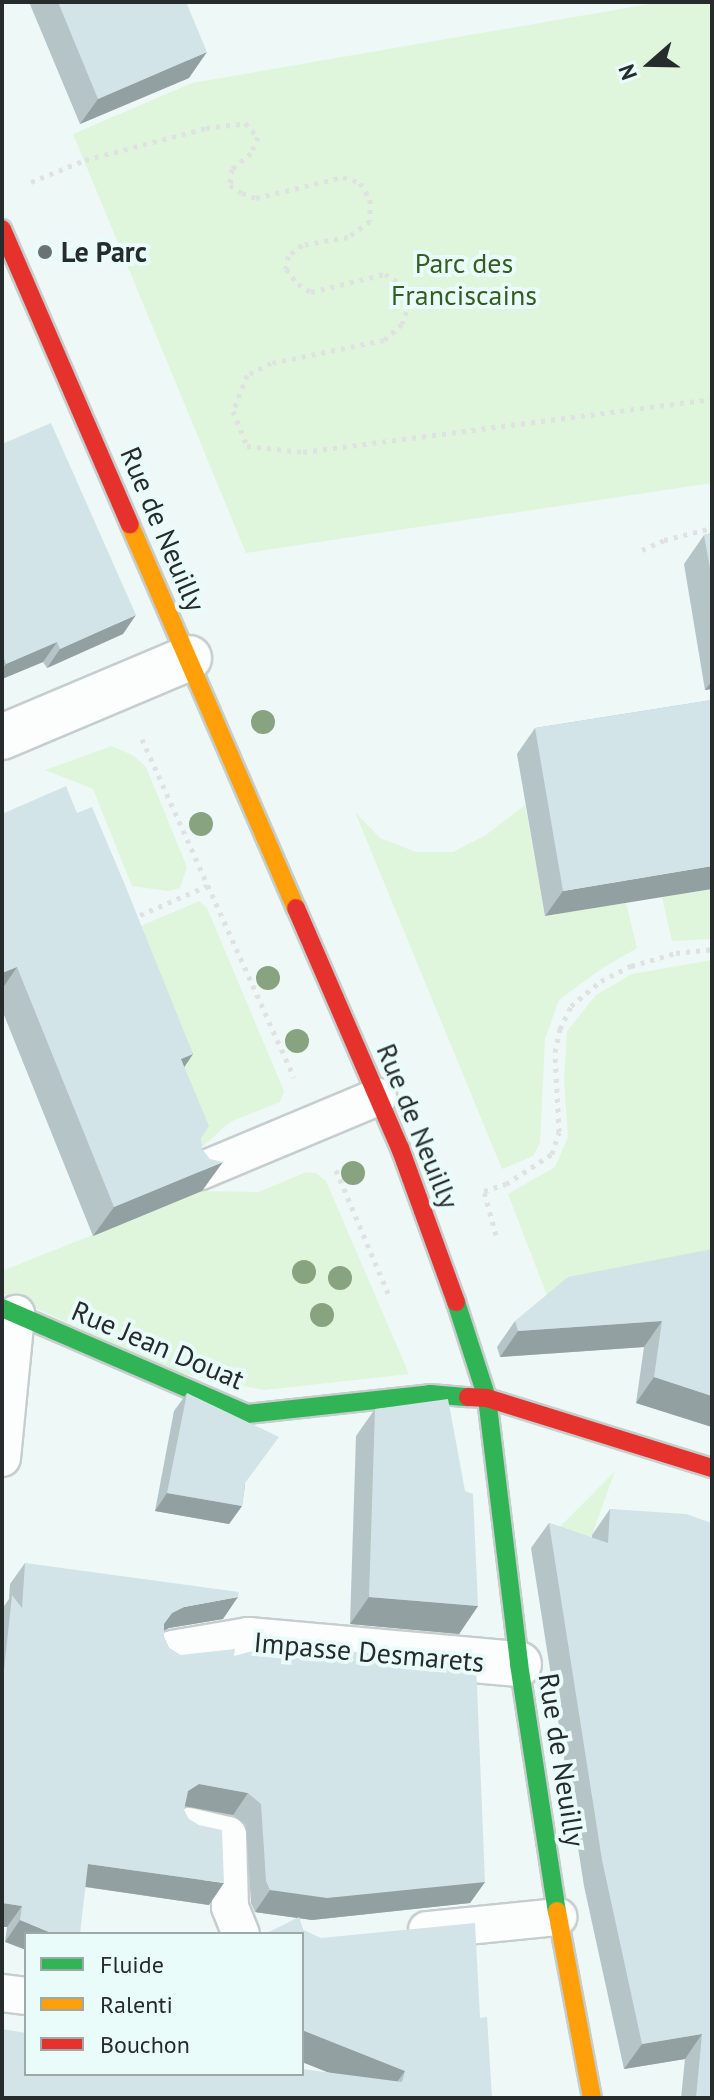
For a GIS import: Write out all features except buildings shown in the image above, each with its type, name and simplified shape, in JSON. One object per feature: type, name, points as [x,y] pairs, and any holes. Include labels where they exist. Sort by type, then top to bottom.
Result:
[{"type":"street","name":"Rue de Neuilly","points":[[2,229],[378,1097],[457,1303],[487,1398],[519,1664],[558,1917],[592,2098]]},
{"type":"street","points":[[2,737],[189,658]]},
{"type":"street","name":"Rue Jean Douat","points":[[9,1311],[247,1414],[430,1394],[487,1398],[712,1468]]},
{"type":"street","name":"Impasse Desmarets","points":[[173,1653],[248,1640],[519,1664]]},
{"type":"lane","points":[[201,1171],[378,1097]]},
{"type":"lane","points":[[2,1458],[9,1311]]},
{"type":"lane","points":[[189,1826],[228,1835],[230,1907],[240,1932]]},
{"type":"lane","points":[[392,1933],[558,1917]]},
{"type":"lane","points":[[2,1993],[24,1996]]},
{"type":"path","points":[[16,188],[85,160],[206,128],[245,123],[258,137],[251,153],[232,169],[230,185],[242,193],[256,198],[343,177],[360,183],[370,199],[370,221],[348,237],[302,245],[288,256],[286,269],[298,284],[311,292],[385,274],[401,284],[410,302],[402,324],[384,340],[271,363],[247,375],[233,411],[247,446],[303,452],[712,399]]},
{"type":"path","points":[[642,550],[664,540],[712,528]]},
{"type":"path","points":[[119,688],[389,1295]]},
{"type":"path","points":[[123,922],[207,886]]},
{"type":"path","points":[[496,1237],[484,1191],[506,1184],[552,1154],[559,1132],[555,1052],[560,1029],[571,1006],[601,981],[631,966],[676,953],[712,949]]},
{"type":"green space","name":"Parc des Franciscains","points":[[661,2],[712,2],[712,483],[246,553],[73,134],[192,83]]},
{"type":"green space","points":[[112,746],[134,756],[146,767],[187,867],[180,888],[168,891],[132,886],[93,789],[45,770]]},
{"type":"green space","points":[[525,805],[545,916],[626,903],[637,948],[601,969],[559,1000],[545,1039],[540,1143],[533,1156],[502,1169],[355,812],[380,838],[416,852],[453,852],[486,835]]},
{"type":"green space","points":[[712,889],[712,939],[672,941],[662,897]]},
{"type":"green space","points":[[199,901],[207,908],[284,1091],[280,1102],[230,1122],[190,1158],[113,938]]},
{"type":"green space","points":[[712,960],[712,1271],[550,1303],[508,1194],[555,1167],[568,1137],[564,1079],[567,1031],[596,995],[632,974]]},
{"type":"green space","points":[[306,1172],[316,1173],[326,1181],[409,1374],[264,1390],[179,1373],[2,1293],[2,1271],[203,1191],[259,1192]]},
{"type":"green space","points":[[615,1471],[592,1535],[590,1569],[534,1553]]},
{"type":"traffic: fast","points":[[456,1302],[487,1398],[519,1664],[557,1911]]},
{"type":"traffic: fast","points":[[2,1308],[247,1414],[430,1394],[468,1397]]},
{"type":"traffic: slow","points":[[130,525],[296,908]]},
{"type":"traffic: slow","points":[[557,1911],[592,2098]]},
{"type":"traffic: jam","points":[[2,229],[130,525]]},
{"type":"traffic: jam","points":[[296,908],[400,1148],[456,1302]]},
{"type":"traffic: jam","points":[[468,1397],[487,1398],[712,1468]]},
{"type":"place","name":"Le Parc","points":[[45,252]]}]
